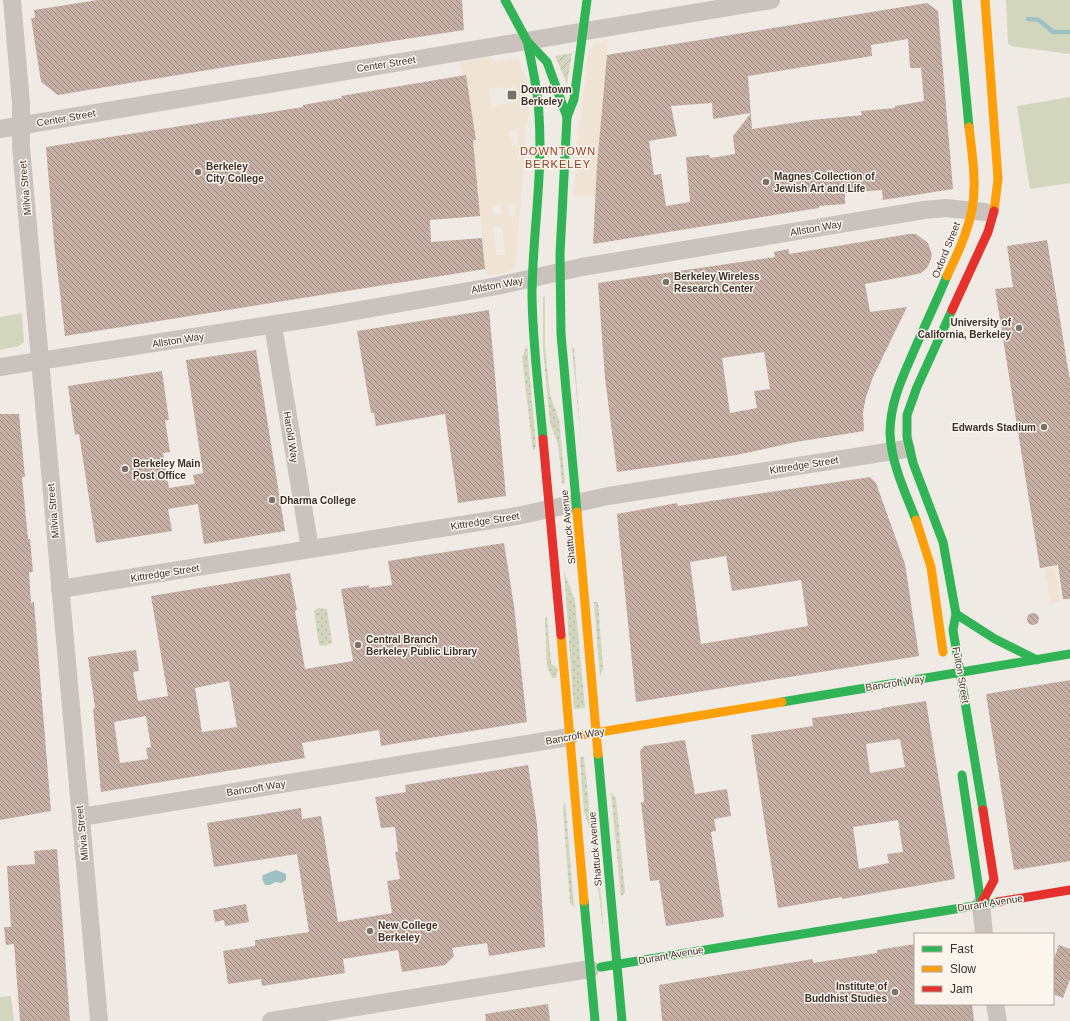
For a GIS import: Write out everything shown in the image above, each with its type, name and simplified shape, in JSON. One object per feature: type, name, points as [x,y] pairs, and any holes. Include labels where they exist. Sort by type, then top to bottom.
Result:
[{"type":"main road","name":"Shattuck Avenue","points":[[505,0],[527,41],[537,83],[539,153],[532,278],[532,325],[595,1021]]},
{"type":"main road","points":[[567,117],[574,99],[587,0]]},
{"type":"main road","name":"Oxford Street","points":[[891,451],[889,422],[891,406],[965,236],[972,209],[974,179],[957,0]]},
{"type":"main road","points":[[909,448],[906,426],[911,400],[988,232],[994,213],[998,179],[985,0]]},
{"type":"main road","name":"Shattuck Avenue","points":[[527,41],[547,62],[567,117],[561,272],[562,334],[622,1021]]},
{"type":"main road","name":"Fulton Street","points":[[909,448],[944,542],[956,614],[953,630],[994,880],[981,904]]},
{"type":"main road","name":"Fulton Street","points":[[891,451],[928,556],[949,686]]},
{"type":"main road","points":[[956,614],[976,629],[1010,649],[1037,660]]},
{"type":"main road","name":"Bancroft Way","points":[[569,737],[1070,654]]},
{"type":"main road","points":[[961,766],[981,904]]},
{"type":"main road","name":"Durant Avenue","points":[[590,969],[1070,890]]},
{"type":"street","name":"Milvia Street","points":[[12,0],[21,103],[21,147],[99,1021]]},
{"type":"street","name":"Center Street","points":[[0,129],[771,0]]},
{"type":"street","name":"Allston Way","points":[[0,367],[273,325],[497,286],[561,272],[924,210],[946,208],[972,209],[994,213]]},
{"type":"street","name":"Harold Way","points":[[273,325],[310,549]]},
{"type":"street","name":"Kittredge Street","points":[[60,589],[517,516],[616,495],[909,448]]},
{"type":"street","name":"Bancroft Way","points":[[81,817],[569,737]]},
{"type":"street","points":[[981,904],[984,933]]},
{"type":"street","name":"Durant Avenue","points":[[271,1021],[590,969]]},
{"type":"street","points":[[995,1005],[998,1021]]},
{"type":"green space","points":[[1006,0],[1070,0],[1070,54],[1011,46],[1008,43]]},
{"type":"green space","points":[[572,53],[567,84],[555,56]]},
{"type":"green space","points":[[1070,97],[1070,183],[1030,189],[1017,106]]},
{"type":"green space","points":[[545,296],[545,348],[550,395],[559,420],[565,483],[562,484],[558,444],[550,423],[543,348],[543,297]]},
{"type":"green space","points":[[22,313],[24,342],[19,346],[0,350],[0,317]]},
{"type":"green space","points":[[527,345],[536,446],[533,451],[522,357]]},
{"type":"green space","points":[[572,347],[574,348],[581,441]]},
{"type":"green space","points":[[564,571],[575,601],[585,708],[574,709]]},
{"type":"green space","points":[[594,602],[598,602],[603,669],[600,676]]},
{"type":"green space","points":[[318,608],[327,609],[332,643],[324,646],[319,645],[314,611]]},
{"type":"green space","points":[[547,616],[551,664],[558,669],[556,678],[552,678],[547,666],[545,619]]},
{"type":"green space","points":[[580,757],[584,757],[590,816],[596,832],[604,937],[592,835],[584,812]]},
{"type":"green space","points":[[611,792],[616,799],[625,892],[621,897]]},
{"type":"green space","points":[[565,800],[574,907],[570,903],[563,808]]},
{"type":"green space","points":[[11,996],[14,1021],[0,1021],[0,997]]},
{"type":"shaded area","points":[[608,40],[596,196],[574,195],[577,143],[588,55],[590,49],[595,43]]},
{"type":"shaded area","points":[[491,57],[493,62],[518,58],[526,78],[529,111],[526,131],[516,262],[512,270],[505,273],[486,276],[473,140],[460,62]],"holes":[[[514,87],[516,102],[491,106],[489,88]],[[518,129],[518,145],[512,145],[510,130]],[[516,203],[515,216],[509,216],[508,204]],[[501,206],[502,214],[493,215],[492,207]],[[494,227],[502,227],[505,255],[496,255]]]},
{"type":"shaded area","points":[[1055,567],[1060,602],[1050,603],[1045,569]]},
{"type":"water","points":[[276,870],[286,874],[286,880],[281,883],[275,882],[270,885],[265,885],[262,879],[263,875]]},
{"type":"building","points":[[98,0],[462,0],[464,30],[58,95],[41,82],[31,18],[35,18],[34,10]]},
{"type":"building","points":[[927,3],[938,11],[953,189],[883,200],[882,190],[845,193],[845,204],[819,206],[819,208],[593,244],[597,165],[607,55]],"holes":[[[908,39],[910,68],[921,68],[924,101],[895,106],[895,108],[861,111],[862,115],[812,120],[752,129],[748,76],[872,56],[871,45]],[[712,103],[713,119],[751,113],[733,136],[735,154],[710,158],[709,155],[686,157],[690,202],[666,206],[661,174],[654,175],[649,141],[677,136],[671,106]]]},
{"type":"building","points":[[466,75],[476,140],[473,140],[480,216],[430,220],[431,242],[482,238],[485,269],[65,336],[54,242],[46,147],[303,107],[303,105],[342,98],[341,96]]},
{"type":"building","points":[[909,234],[916,234],[928,243],[932,255],[927,268],[921,273],[865,284],[870,312],[907,307],[873,377],[866,397],[863,412],[864,431],[796,442],[737,455],[617,472],[605,378],[598,283],[775,257],[774,252],[789,249],[789,254]],"holes":[[[764,352],[770,389],[754,391],[757,408],[730,413],[722,358]]]},
{"type":"building","name":"Edwards Stadium","points":[[1047,240],[1070,381],[1070,599],[1063,599],[1058,565],[1040,568],[995,289],[1013,287],[1007,246]]},
{"type":"building","points":[[489,310],[506,496],[458,503],[445,414],[376,426],[374,413],[371,413],[357,331]]},
{"type":"building","points":[[256,350],[285,531],[204,544],[198,504],[168,509],[172,531],[96,543],[79,434],[75,435],[68,386],[162,371],[169,420],[165,420],[170,452],[163,453],[169,488],[195,484],[193,475],[203,473],[186,360]]},
{"type":"building","points":[[0,414],[19,414],[25,477],[22,477],[33,572],[29,572],[31,603],[34,602],[51,811],[0,820]]},
{"type":"building","points":[[870,477],[876,483],[905,564],[919,656],[636,702],[617,514],[677,503],[678,506]],"holes":[[[726,556],[732,591],[801,580],[808,626],[701,644],[690,562]]]},
{"type":"building","points":[[504,543],[514,606],[527,722],[381,746],[379,730],[302,743],[305,758],[101,792],[93,709],[95,708],[88,657],[136,650],[139,671],[133,672],[138,701],[168,696],[151,596],[290,573],[297,610],[295,611],[305,669],[353,661],[341,589],[369,585],[369,588],[392,585],[388,561]],"holes":[[[229,681],[237,727],[202,732],[195,688]],[[146,716],[151,747],[146,748],[148,759],[120,763],[114,722]]]},
{"type":"building","points":[[1031,613],[1035,613],[1039,619],[1035,625],[1031,625],[1027,621],[1027,617]]},
{"type":"building","points":[[1070,680],[1070,861],[1014,870],[986,694]]},
{"type":"building","points":[[926,701],[955,879],[842,899],[842,897],[778,908],[751,735],[813,726],[812,718]],"holes":[[[900,739],[905,767],[870,773],[866,744]],[[898,820],[903,852],[887,854],[889,863],[859,869],[853,827]]]},
{"type":"building","points":[[685,740],[695,794],[727,789],[731,816],[714,819],[716,831],[711,832],[724,917],[666,926],[659,880],[650,881],[641,802],[644,802],[640,751],[644,746]]},
{"type":"building","points":[[528,765],[537,824],[545,947],[489,956],[487,943],[452,948],[454,956],[445,965],[402,972],[398,950],[343,959],[345,973],[262,986],[261,979],[228,984],[223,951],[255,946],[255,940],[309,932],[297,854],[214,867],[207,823],[301,808],[302,819],[321,816],[338,922],[392,913],[387,881],[400,879],[395,852],[398,852],[395,827],[381,828],[375,797],[406,792],[405,785]]},
{"type":"building","points":[[57,849],[70,1021],[20,1021],[14,944],[6,945],[4,927],[11,927],[7,866],[35,864],[34,851]]},
{"type":"building","points":[[246,904],[249,922],[225,926],[224,920],[215,922],[213,910]]},
{"type":"building","points":[[914,944],[914,1005],[972,1005],[974,1021],[662,1021],[659,985],[813,959],[813,963],[877,953],[877,950]]},
{"type":"building","points":[[1059,945],[1070,949],[1070,979],[1063,998],[1054,994],[1054,958]]},
{"type":"building","points":[[548,1004],[550,1021],[486,1021],[485,1014]]},
{"type":"waterway","points":[[1028,19],[1039,20],[1053,32],[1070,32]]},
{"type":"traffic: fast","points":[[505,0],[527,41],[547,62],[567,117],[560,254],[561,334],[577,512]]},
{"type":"traffic: fast","points":[[567,117],[574,99],[587,0]]},
{"type":"traffic: fast","points":[[957,0],[969,127]]},
{"type":"traffic: fast","points":[[528,46],[538,97],[540,137],[532,309],[543,439]]},
{"type":"traffic: fast","points":[[916,520],[903,488],[893,455],[890,433],[892,410],[902,377],[947,276]]},
{"type":"traffic: fast","points":[[952,310],[917,387],[907,415],[907,437],[913,463],[943,542],[956,614],[953,630],[983,810]]},
{"type":"traffic: fast","points":[[956,614],[995,639],[1037,660]]},
{"type":"traffic: fast","points":[[782,702],[1070,654]]},
{"type":"traffic: fast","points":[[598,754],[622,1021]]},
{"type":"traffic: fast","points":[[962,775],[981,904]]},
{"type":"traffic: fast","points":[[584,901],[595,1021]]},
{"type":"traffic: fast","points":[[601,967],[998,902]]},
{"type":"traffic: slow","points":[[985,0],[998,179],[994,211]]},
{"type":"traffic: slow","points":[[947,276],[965,236],[972,210],[974,179],[969,127]]},
{"type":"traffic: slow","points":[[577,512],[598,754]]},
{"type":"traffic: slow","points":[[916,520],[931,567],[943,652]]},
{"type":"traffic: slow","points":[[561,635],[584,901]]},
{"type":"traffic: slow","points":[[582,735],[782,702]]},
{"type":"traffic: jam","points":[[952,310],[988,232],[994,211]]},
{"type":"traffic: jam","points":[[543,439],[561,635]]},
{"type":"traffic: jam","points":[[981,904],[994,880],[983,810]]},
{"type":"traffic: jam","points":[[998,902],[1070,890]]},
{"type":"place","name":"Downtown Berkeley","points":[[512,95]]},
{"type":"place","name":"Berkeley City College","points":[[198,172]]},
{"type":"place","name":"Magnes Collection of Jewish Art and Life","points":[[766,182]]},
{"type":"place","name":"Berkeley Wireless Research Center","points":[[666,282]]},
{"type":"place","name":"University of California, Berkeley","points":[[1019,328]]},
{"type":"place","name":"Edwards Stadium","points":[[1044,427]]},
{"type":"place","name":"Berkeley Main Post Office","points":[[125,469]]},
{"type":"place","name":"Dharma College","points":[[272,500]]},
{"type":"place","name":"Central Branch Berkeley Public Library","points":[[358,645]]},
{"type":"place","name":"New College Berkeley","points":[[370,931]]},
{"type":"place","name":"Institute of Buddhist Studies","points":[[895,992]]},
{"type":"district","name":"DOWNTOWN BERKELEY","points":[[558,157]]}]
